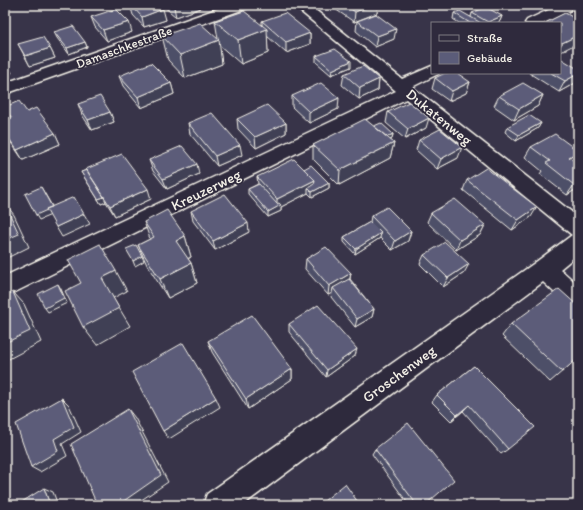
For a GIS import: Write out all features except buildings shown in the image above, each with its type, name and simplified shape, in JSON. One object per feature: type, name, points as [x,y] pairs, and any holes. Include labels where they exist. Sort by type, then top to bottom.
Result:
[{"type":"street","name":"Damaschkestraße","points":[[5,89],[242,5]]},
{"type":"street","name":"Dukatenweg","points":[[300,5],[578,229]]},
{"type":"street","points":[[534,22],[570,5]]},
{"type":"street","name":"Kreuzerweg","points":[[5,287],[404,89],[431,72]]},
{"type":"street","name":"Groschenweg","points":[[218,505],[544,269],[578,242]]},
{"type":"street","points":[[544,269],[578,300]]}]
